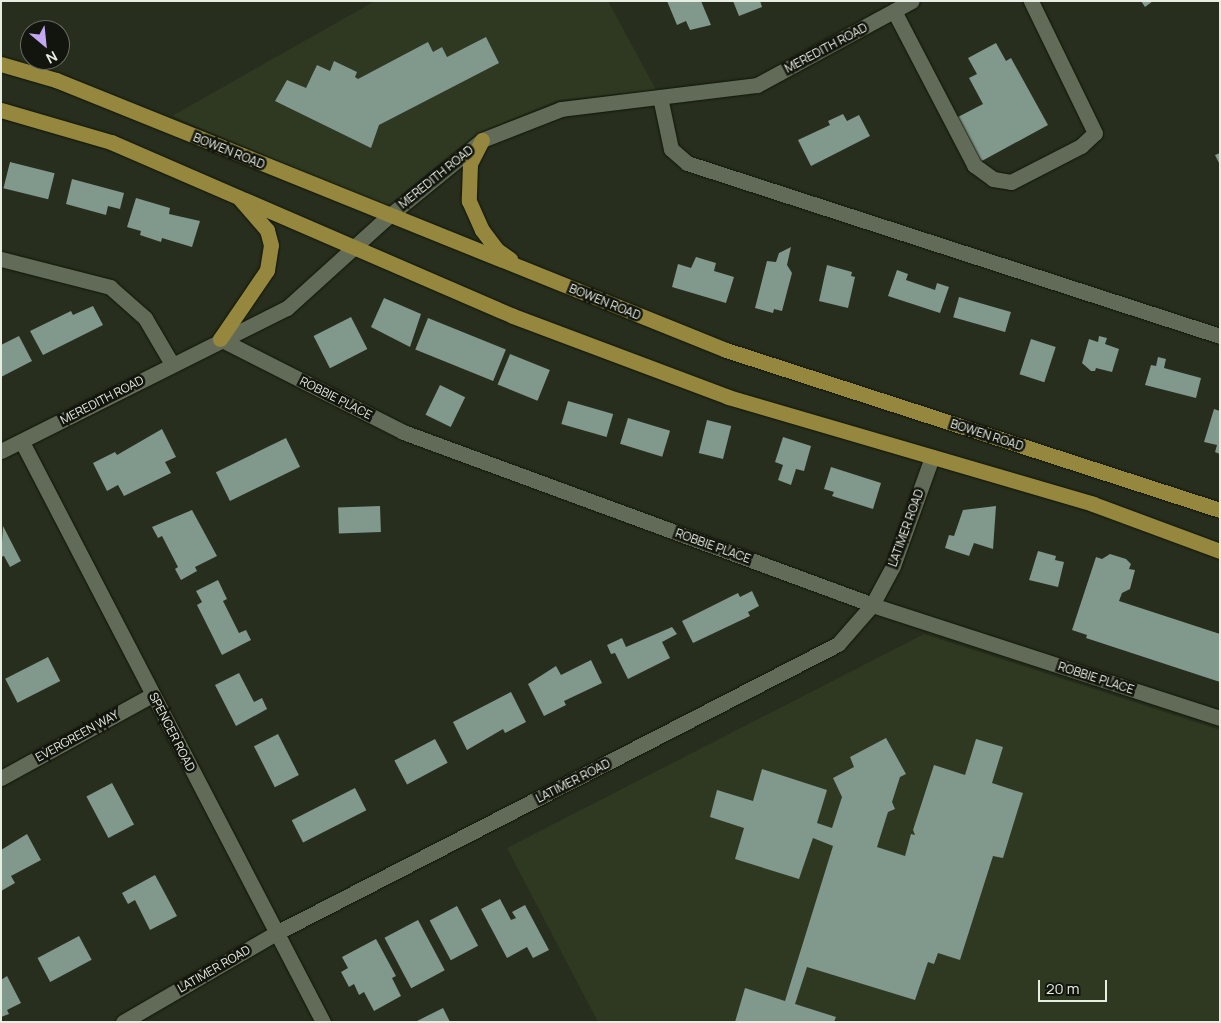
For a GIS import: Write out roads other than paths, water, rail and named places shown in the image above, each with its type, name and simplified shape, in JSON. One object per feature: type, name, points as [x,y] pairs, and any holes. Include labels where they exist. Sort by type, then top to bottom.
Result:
[{"type":"main road","name":"BOWEN ROAD","points":[[1,64],[56,80],[388,216],[726,350],[1220,510]]},
{"type":"main road","points":[[1,110],[111,142],[513,316],[728,397],[1093,504],[1220,551]]},
{"type":"main road","points":[[482,140],[470,164],[469,201],[482,230],[497,250],[530,272]]},
{"type":"main road","points":[[220,339],[267,270],[271,245],[267,230],[238,196]]},
{"type":"street","name":"MEREDITH ROAD","points":[[1,451],[22,442],[220,339],[287,308],[388,216],[482,140],[561,109],[757,85],[912,1]]},
{"type":"street","points":[[894,11],[974,165],[993,179],[1011,182],[1081,146],[1096,133],[1031,1]]},
{"type":"street","points":[[660,97],[671,149],[687,163],[1220,336]]},
{"type":"street","points":[[1,259],[110,287],[145,318],[172,364]]},
{"type":"street","name":"ROBBIE PLACE","points":[[220,339],[403,432],[872,605],[1220,718]]},
{"type":"street","name":"SPENCER ROAD","points":[[22,442],[323,1022]]},
{"type":"street","name":"LATIMER ROAD","points":[[123,1022],[276,933],[838,644],[872,605],[893,566],[932,457]]},
{"type":"street","name":"EVERGREEN WAY","points":[[1,778],[152,695]]}]
